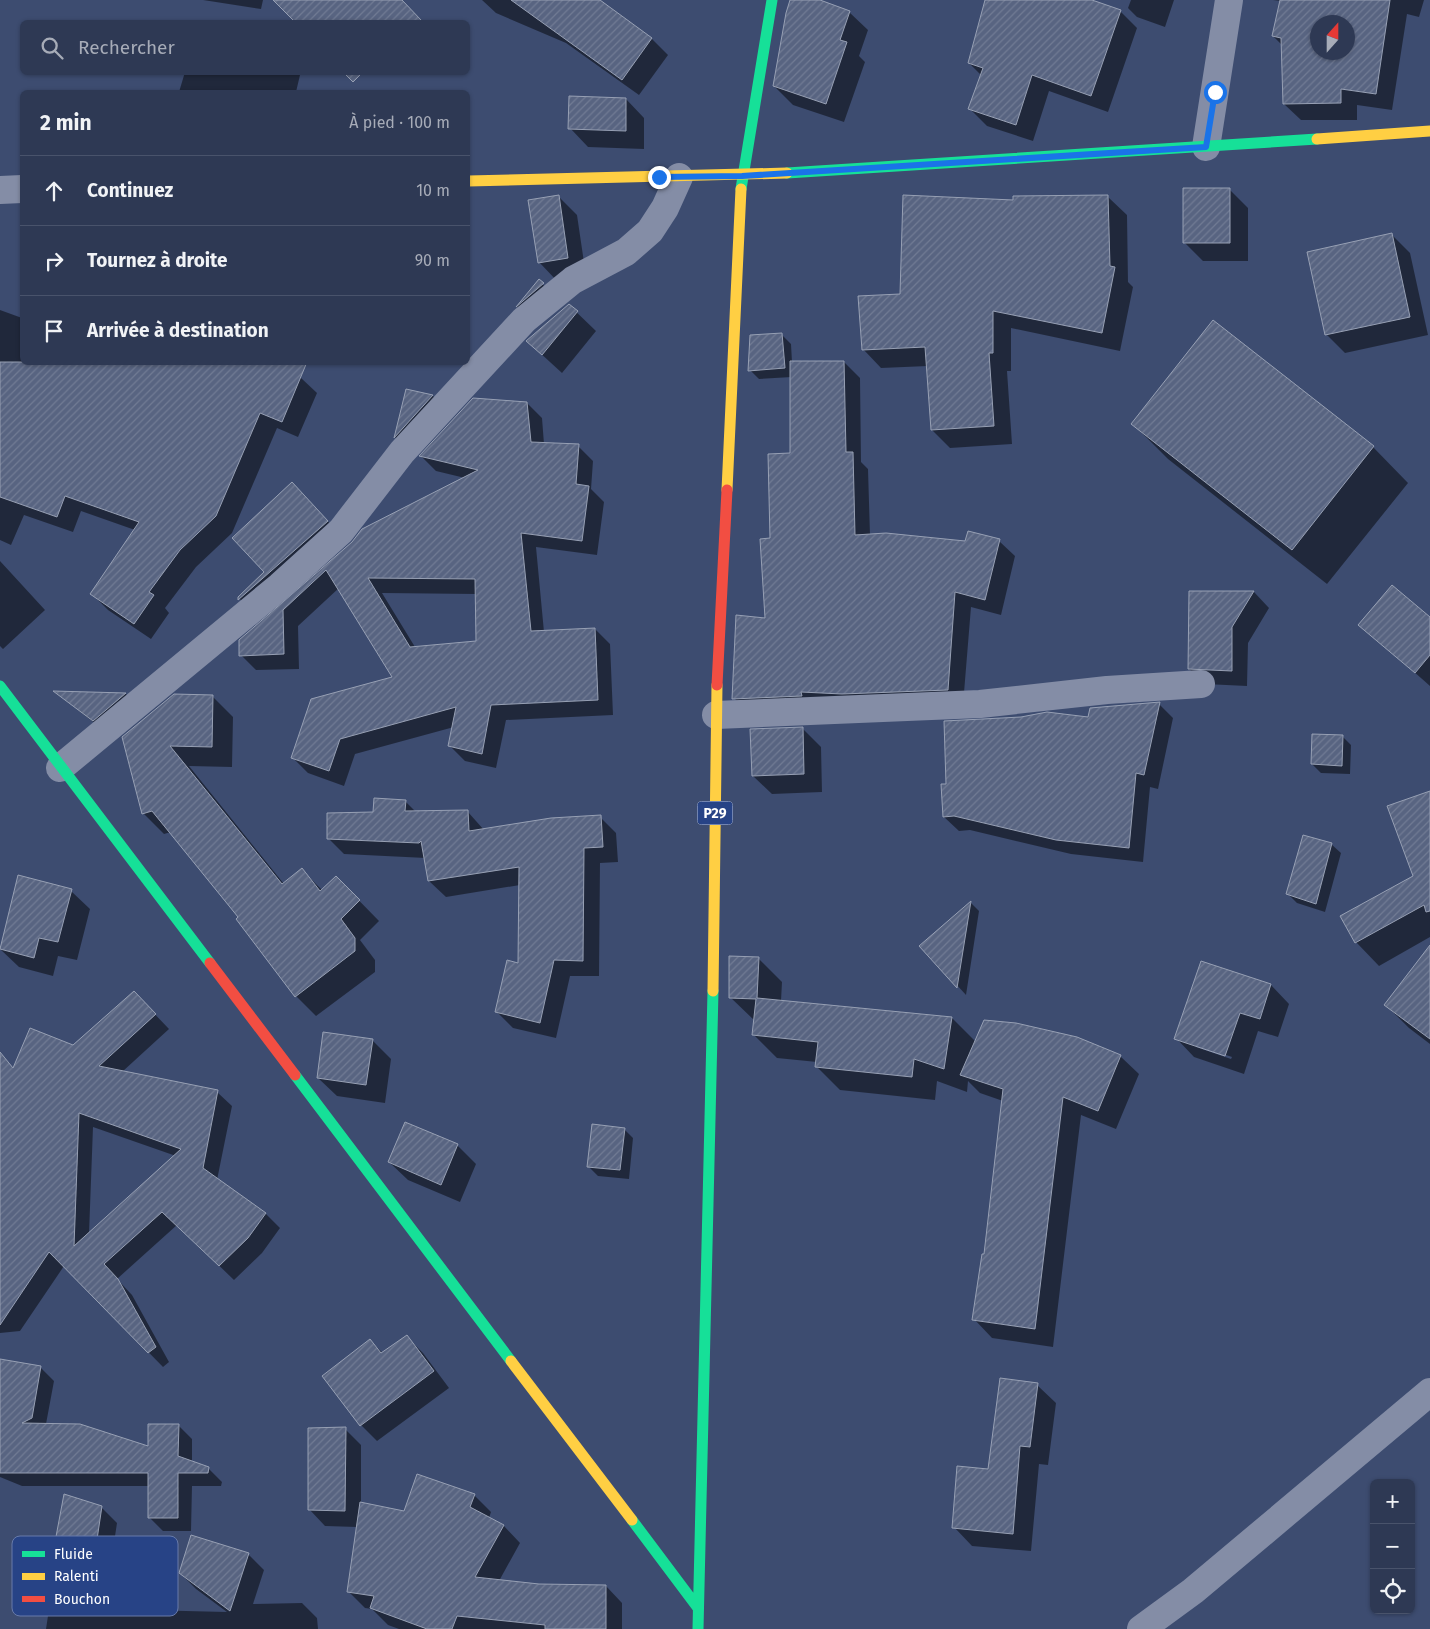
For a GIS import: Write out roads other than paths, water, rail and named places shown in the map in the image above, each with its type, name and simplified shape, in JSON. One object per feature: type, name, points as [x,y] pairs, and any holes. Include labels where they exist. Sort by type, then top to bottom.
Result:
[{"type":"street","name":"P29","points":[[698,1629],[713,996],[716,714],[742,176],[772,0]]},
{"type":"street","points":[[1206,147],[1229,0]]},
{"type":"street","points":[[470,181],[742,176],[1430,131]]},
{"type":"street","points":[[60,768],[280,586],[341,531],[402,452],[524,320],[574,280],[626,252],[650,231],[664,208],[678,177]]},
{"type":"street","points":[[0,190],[20,189]]},
{"type":"street","points":[[716,714],[980,704],[1107,690],[1201,684]]},
{"type":"street","points":[[0,686],[60,768],[698,1608]]},
{"type":"street","points":[[1141,1629],[1192,1591],[1430,1392]]}]
